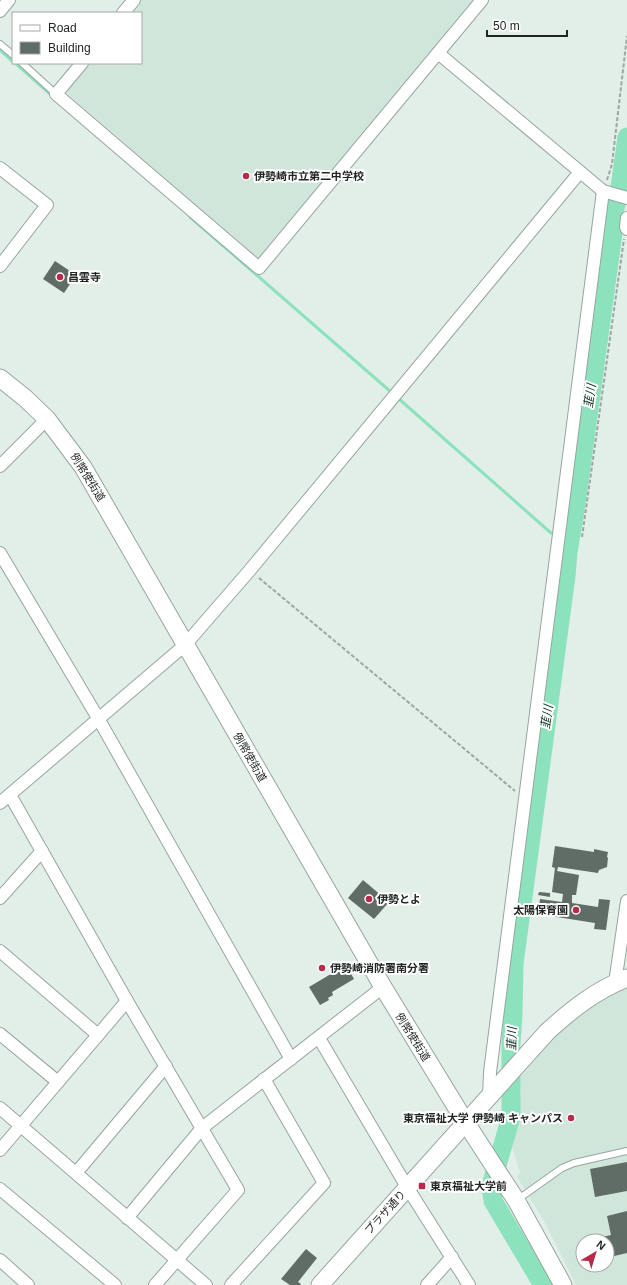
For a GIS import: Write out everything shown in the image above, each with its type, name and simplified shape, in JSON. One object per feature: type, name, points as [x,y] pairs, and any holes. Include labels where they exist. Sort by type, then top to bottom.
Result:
[{"type":"main road","name":"例幣使街道","points":[[0,378],[25,398],[47,419],[83,466],[383,988],[466,1123],[512,1193]]},
{"type":"main road","name":"プラザ通り","points":[[320,1285],[547,1032],[566,1014],[587,998],[621,980]]},
{"type":"main road","points":[[512,1193],[563,1285]]},
{"type":"street","points":[[0,11],[9,0]]},
{"type":"street","points":[[124,12],[134,0]]},
{"type":"street","points":[[81,64],[56,94],[259,268],[482,0]]},
{"type":"street","points":[[438,53],[580,172],[606,191],[626,197]]},
{"type":"street","points":[[0,168],[47,205],[0,266]]},
{"type":"street","points":[[0,803],[185,645],[250,570],[580,172]]},
{"type":"street","points":[[489,1098],[490,1072],[525,799],[606,191]]},
{"type":"street","points":[[0,466],[47,419]]},
{"type":"street","points":[[0,553],[98,718],[291,1059]]},
{"type":"street","points":[[10,795],[127,1001],[238,1190],[155,1285]]},
{"type":"street","points":[[0,898],[42,851]]},
{"type":"street","points":[[621,980],[627,901]]},
{"type":"street","points":[[0,950],[98,1035]]},
{"type":"street","points":[[127,1218],[202,1128],[383,988]]},
{"type":"street","points":[[0,1150],[127,1001]]},
{"type":"street","points":[[0,1034],[58,1082]]},
{"type":"street","points":[[319,1038],[407,1187],[469,1285]]},
{"type":"street","points":[[76,1173],[166,1066]]},
{"type":"street","points":[[231,1285],[324,1183],[264,1079]]},
{"type":"street","points":[[0,1108],[206,1285]]},
{"type":"street","points":[[0,1189],[115,1285]]},
{"type":"street","points":[[427,1285],[452,1258]]},
{"type":"street","points":[[0,1260],[28,1285]]},
{"type":"lane","points":[[0,44],[12,54]]},
{"type":"lane","points":[[23,64],[56,94]]},
{"type":"lane","points":[[512,1193],[574,1163],[627,1151]]},
{"type":"path","points":[[606,191],[612,164],[627,36]]},
{"type":"path","points":[[582,537],[627,225]]},
{"type":"path","points":[[250,570],[525,799]]},
{"type":"shaded area","name":"伊勢崎市立第二中学校","points":[[140,0],[475,0],[261,258],[257,258],[68,94],[67,89],[87,64],[142,64],[142,12],[130,12]]},
{"type":"shaded area","name":"東京福祉大学 伊勢崎 キャンパス","points":[[627,985],[627,1285],[576,1285],[544,1221],[517,1177],[520,1172],[511,1143],[521,1092],[520,1078],[558,1032],[585,1008]]},
{"type":"building","name":"昌雲寺","points":[[55,261],[76,275],[64,293],[43,279]]},
{"type":"building","points":[[555,846],[594,852],[594,849],[608,852],[607,867],[599,870],[598,873],[558,867],[557,871],[579,875],[576,895],[572,895],[572,903],[598,907],[599,899],[610,900],[606,930],[594,929],[595,923],[538,914],[540,899],[562,902],[563,894],[552,892],[555,868],[552,867]]},
{"type":"building","points":[[363,880],[389,902],[374,919],[348,898]]},
{"type":"building","points":[[539,892],[550,893],[550,897],[538,895]]},
{"type":"building","points":[[346,965],[354,979],[332,992],[333,995],[328,998],[329,1000],[320,1005],[309,987]]},
{"type":"building","points":[[627,1162],[627,1191],[595,1197],[590,1169]]},
{"type":"building","points":[[627,1211],[627,1253],[615,1256],[615,1233],[611,1233],[607,1216]]},
{"type":"building","points":[[306,1249],[317,1258],[298,1282],[301,1284],[300,1285],[290,1285],[281,1279]]},
{"type":"waterway","points":[[0,50],[12,61]]},
{"type":"waterway","points":[[16,64],[52,96]]},
{"type":"waterway","name":"韮川","points":[[543,1285],[493,1201],[491,1186],[511,1117],[511,1043],[514,964],[568,552],[575,511],[614,226],[614,211],[619,194],[627,137]]},
{"type":"waterway","points":[[190,217],[391,392]]},
{"type":"waterway","points":[[399,399],[551,533]]},
{"type":"waterway","name":"韮川","points":[[563,538],[570,541]]},
{"type":"place","name":"伊勢崎市立第二中学校","points":[[246,176]]},
{"type":"place","name":"昌雲寺","points":[[60,277]]},
{"type":"place","name":"伊勢とよ","points":[[369,899]]},
{"type":"place","name":"太陽保育園","points":[[576,910]]},
{"type":"place","name":"伊勢崎消防署南分署","points":[[322,968]]},
{"type":"place","name":"東京福祉大学 伊勢崎 キャンパス","points":[[571,1118]]},
{"type":"place","name":"東京福祉大学前","points":[[422,1186]]}]
